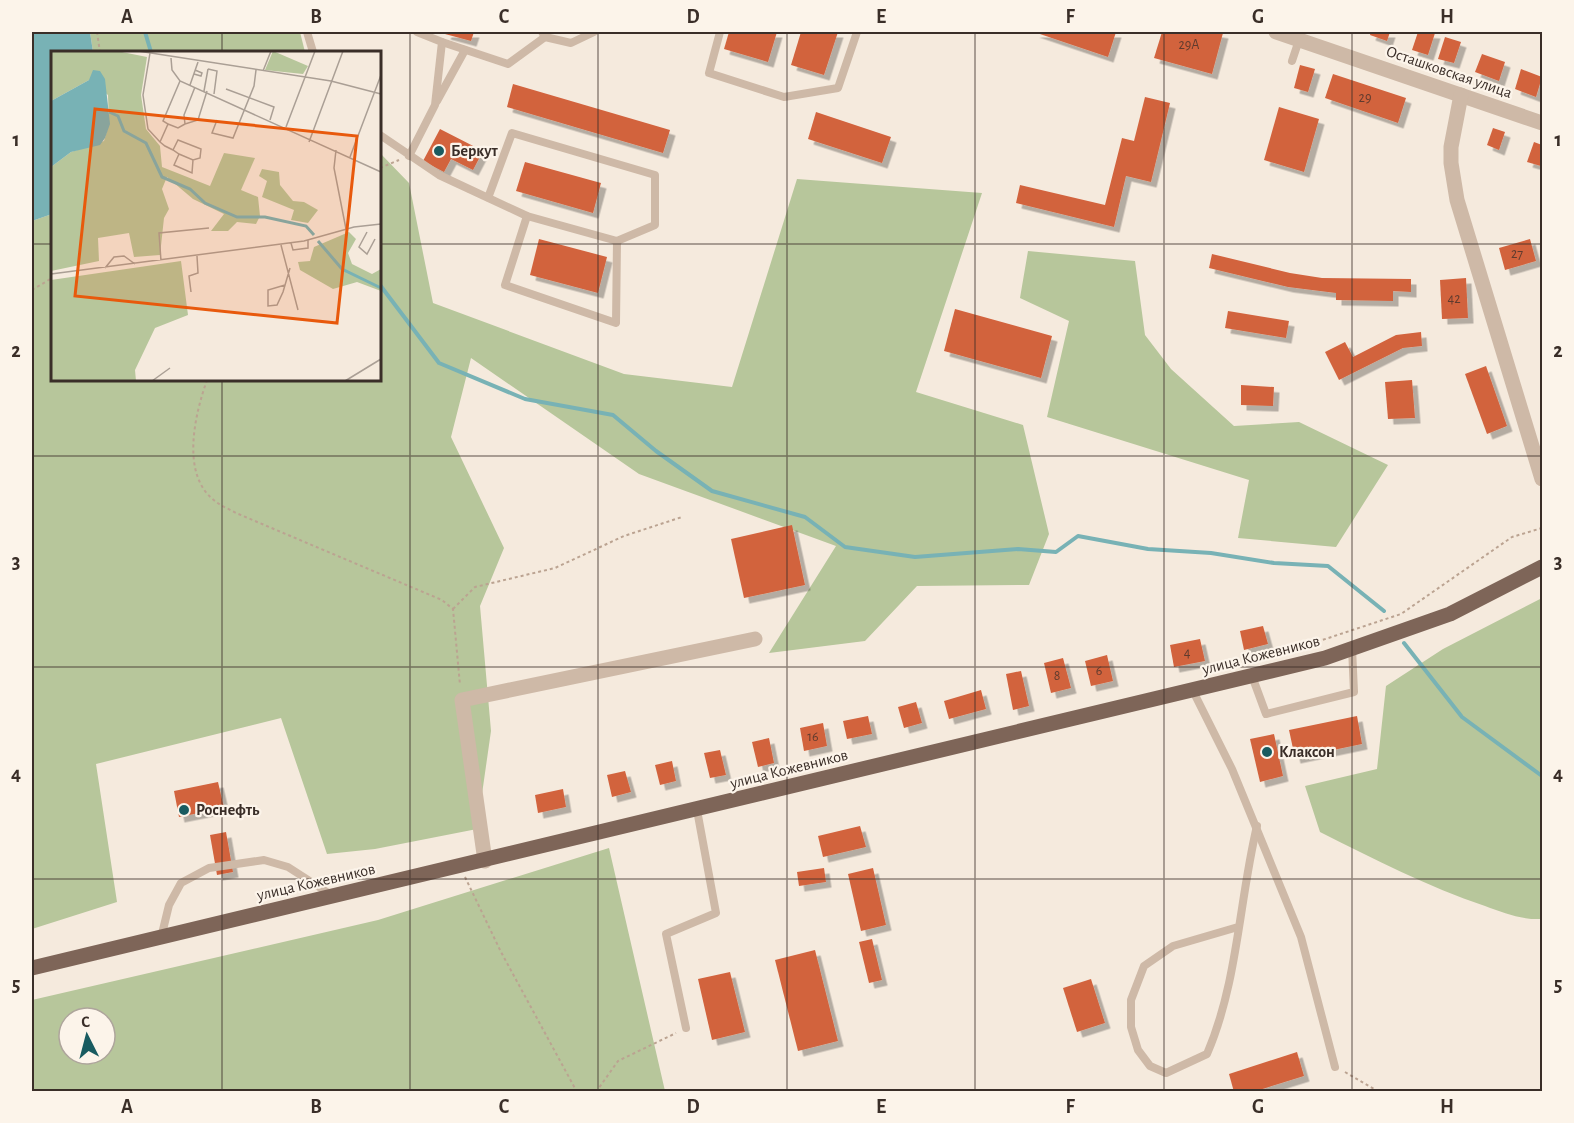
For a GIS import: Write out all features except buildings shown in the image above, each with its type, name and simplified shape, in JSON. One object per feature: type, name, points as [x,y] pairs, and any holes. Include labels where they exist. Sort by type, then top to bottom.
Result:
[{"type":"main road","name":"улица Кожевников","points":[[32,969],[1325,658],[1450,614],[1542,567]]},
{"type":"street","name":"Осташковская улица","points":[[1276,32],[1300,35],[1542,123]]},
{"type":"street","points":[[1461,95],[1451,147],[1457,200],[1542,479]]},
{"type":"street","points":[[485,861],[462,700],[755,639]]},
{"type":"lane","points":[[307,32],[313,51]]},
{"type":"lane","points":[[417,32],[508,64],[543,34],[571,43],[594,32]]},
{"type":"lane","points":[[720,32],[709,73],[784,97],[838,88],[857,32]]},
{"type":"lane","points":[[1292,61],[1300,35]]},
{"type":"lane","points":[[435,105],[442,42]]},
{"type":"lane","points":[[409,156],[465,50]]},
{"type":"lane","points":[[381,136],[440,175],[488,198],[527,216],[617,240],[655,225],[655,175],[512,133],[488,198]]},
{"type":"lane","points":[[527,216],[505,285],[616,323],[617,240]]},
{"type":"lane","points":[[1252,676],[1266,714],[1354,692],[1352,648]]},
{"type":"lane","points":[[1193,691],[1233,769],[1301,937],[1335,1067]]},
{"type":"lane","points":[[686,1028],[666,934],[716,913],[697,810]]},
{"type":"lane","points":[[1238,927],[1173,946],[1144,966],[1131,1000],[1131,1027],[1138,1050],[1150,1066],[1166,1073],[1207,1054],[1219,1028],[1232,969],[1247,867],[1257,826]]},
{"type":"lane","points":[[161,938],[169,905],[182,883],[209,868],[264,860],[288,867],[334,897]]},
{"type":"path","points":[[97,32],[100,51]]},
{"type":"path","points":[[381,168],[409,156]]},
{"type":"path","points":[[32,290],[51,279]]},
{"type":"path","points":[[207,381],[197,409],[193,458],[198,478],[214,500],[236,513],[442,600],[453,609],[462,700]]},
{"type":"path","points":[[453,609],[475,587],[555,568],[624,536],[682,517]]},
{"type":"path","points":[[460,867],[501,952],[577,1092]]},
{"type":"path","points":[[596,1092],[603,1079],[618,1061],[686,1028]]},
{"type":"path","points":[[1335,1067],[1379,1092]]},
{"type":"green space","points":[[90,32],[300,32],[305,51],[93,51]]},
{"type":"green space","points":[[381,154],[409,183],[433,303],[624,374],[732,387],[797,179],[982,193],[916,392],[1023,425],[1049,534],[1029,585],[917,586],[865,641],[769,653],[836,546],[639,474],[471,358],[451,437],[504,548],[480,606],[491,731],[477,829],[375,849],[327,854],[281,718],[96,764],[117,902],[32,929],[32,221],[51,214],[51,381],[381,381]]},
{"type":"green space","points":[[1028,251],[1135,261],[1145,335],[1171,369],[1234,426],[1299,422],[1388,465],[1336,547],[1238,538],[1249,480],[1047,417],[1069,321],[1020,298]]},
{"type":"green space","points":[[1542,598],[1542,919],[1513,915],[1443,890],[1320,832],[1305,786],[1377,769],[1386,686],[1443,649]]},
{"type":"green space","points":[[609,848],[665,1091],[32,1091],[32,1000],[378,920]]},
{"type":"water","points":[[32,32],[90,32],[93,51],[51,51],[51,214],[32,221]]},
{"type":"waterway","points":[[145,32],[151,51]]},
{"type":"waterway","points":[[381,286],[439,363],[525,399],[613,415],[656,451],[712,491],[805,517],[845,547],[915,557],[1018,549],[1056,552],[1078,536],[1148,549],[1211,553],[1274,563],[1328,566],[1384,611]]},
{"type":"waterway","points":[[1404,643],[1462,717],[1542,776]]},
{"type":"place","name":"Беркут","points":[[439,151]]},
{"type":"place","name":"Клаксон","points":[[1267,752]]},
{"type":"place","name":"Роснефть","points":[[184,810]]}]
